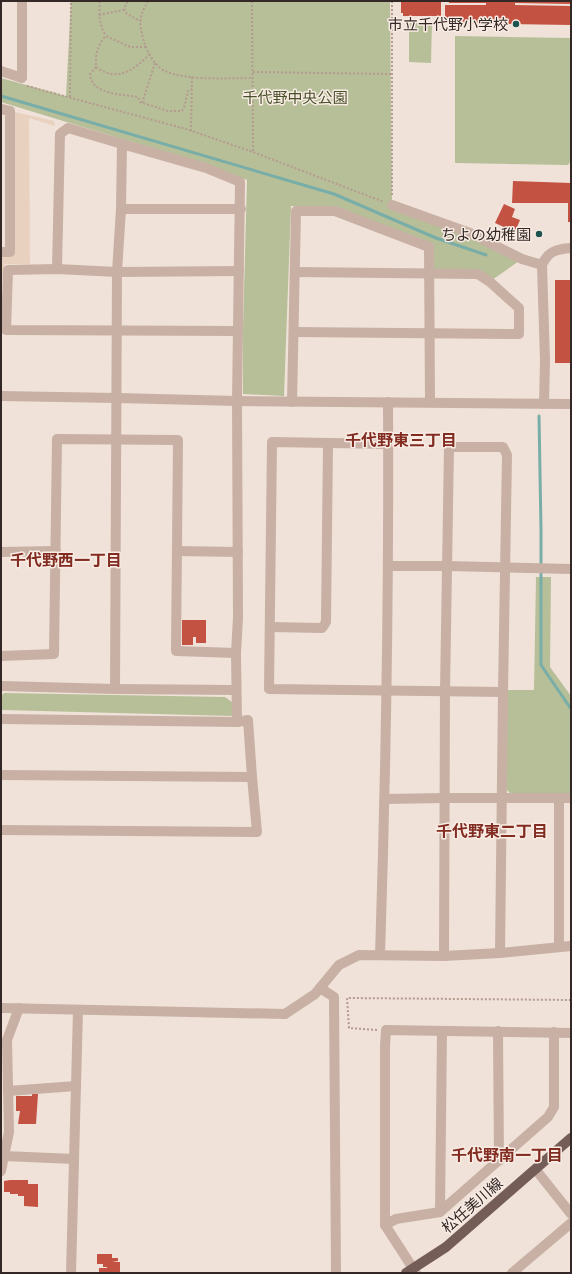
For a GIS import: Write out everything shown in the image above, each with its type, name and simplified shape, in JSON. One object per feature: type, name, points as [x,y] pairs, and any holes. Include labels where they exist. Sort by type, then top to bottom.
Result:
[{"type":"main road","name":"松任美川線","points":[[412,1272],[446,1247],[571,1138]]},
{"type":"street","points":[[1,71],[22,78],[22,1]]},
{"type":"street","points":[[1,78],[22,84]]},
{"type":"street","points":[[1,109],[10,111],[10,252],[1,252]]},
{"type":"street","points":[[57,269],[60,134],[68,128],[206,168],[240,182],[241,209],[238,330],[238,617],[236,653],[237,722]]},
{"type":"street","points":[[115,689],[117,272],[121,209],[122,144]]},
{"type":"street","points":[[392,205],[470,233],[522,259],[542,265]]},
{"type":"street","points":[[121,209],[241,209]]},
{"type":"street","points":[[292,402],[296,211],[335,211],[429,247],[430,402]]},
{"type":"street","points":[[544,404],[545,360],[542,265],[546,257],[558,249],[571,248]]},
{"type":"street","points":[[238,330],[6,330],[8,270],[57,269],[117,272],[239,271]]},
{"type":"street","points":[[294,332],[430,332],[519,334],[519,308],[490,282],[478,274],[295,272]]},
{"type":"street","points":[[1,396],[292,402],[571,404]]},
{"type":"street","points":[[380,955],[385,799],[388,566],[388,402]]},
{"type":"street","points":[[1,656],[54,654],[57,439],[178,440],[176,651],[236,653]]},
{"type":"street","points":[[388,444],[272,442],[269,689],[503,692]]},
{"type":"street","points":[[270,627],[322,628],[326,622],[328,442]]},
{"type":"street","points":[[444,956],[445,691],[449,447],[503,447],[508,455],[500,953]]},
{"type":"street","points":[[1,552],[56,551]]},
{"type":"street","points":[[177,551],[238,552]]},
{"type":"street","points":[[388,566],[571,569]]},
{"type":"street","points":[[1,686],[236,690]]},
{"type":"street","points":[[1,720],[237,722],[248,720],[258,832],[1,830]]},
{"type":"street","points":[[1,775],[252,777]]},
{"type":"street","points":[[559,798],[559,947]]},
{"type":"street","points":[[385,799],[571,798]]},
{"type":"street","points":[[1,1008],[286,1014],[315,994],[339,965],[359,955],[444,956],[500,953],[571,946]]},
{"type":"street","points":[[320,988],[334,997],[336,1273]]},
{"type":"street","points":[[1,1171],[4,1156],[8,1091],[4,1069],[8,1040],[19,1008]]},
{"type":"street","points":[[71,1273],[78,1010]]},
{"type":"street","points":[[412,1272],[385,1225],[386,1030],[571,1033]]},
{"type":"street","points":[[440,1212],[442,1031]]},
{"type":"street","points":[[498,1031],[499,1161]]},
{"type":"street","points":[[385,1225],[396,1219],[440,1212],[548,1117],[554,1107],[554,1032]]},
{"type":"street","points":[[8,1091],[76,1086]]},
{"type":"street","points":[[4,1156],[74,1159]]},
{"type":"street","points":[[536,1170],[571,1214]]},
{"type":"street","points":[[512,1273],[571,1223]]},
{"type":"path","points":[[70,97],[71,1]]},
{"type":"path","points":[[100,1],[99,15],[102,29],[106,36],[130,47],[146,47]]},
{"type":"path","points":[[99,15],[124,9],[128,1]]},
{"type":"path","points":[[148,1],[140,15],[140,26],[146,47],[155,63],[164,71],[192,77],[253,78]]},
{"type":"path","points":[[252,1],[253,152]]},
{"type":"path","points":[[22,84],[191,131],[253,152],[392,205],[392,1]]},
{"type":"path","points":[[124,9],[127,14],[140,21]]},
{"type":"path","points":[[106,36],[100,42],[95,60],[96,67],[101,71],[114,76],[133,69],[150,54]]},
{"type":"path","points":[[142,103],[155,63]]},
{"type":"path","points":[[96,67],[90,74],[90,78],[92,83],[98,88],[105,91],[138,97],[142,103],[168,111],[182,111],[188,91],[192,89]]},
{"type":"path","points":[[253,72],[392,74]]},
{"type":"path","points":[[191,131],[192,77]]},
{"type":"path","points":[[386,1030],[349,1028],[346,998],[571,1000]]},
{"type":"green space","name":"千代野中央公園","points":[[71,1],[390,1],[392,205],[522,259],[492,280],[433,270],[434,246],[334,206],[291,206],[284,396],[243,394],[243,329],[247,180],[207,165],[1,102],[1,78],[66,96]]},
{"type":"green space","points":[[409,22],[432,22],[431,63],[409,62]]},
{"type":"green space","points":[[455,36],[571,38],[571,161],[568,165],[455,163]]},
{"type":"green space","points":[[536,577],[551,577],[550,667],[571,696],[571,793],[510,793],[506,789],[507,690],[534,690]]},
{"type":"green space","points":[[4,693],[225,697],[232,702],[233,716],[2,710],[1,696]]},
{"type":"shaded area","points":[[10,111],[54,121],[55,126],[29,118],[30,264],[5,264],[3,278],[1,278],[1,252],[10,252]]},
{"type":"building","points":[[401,1],[441,1],[441,16],[403,16],[403,13],[401,13]]},
{"type":"building","points":[[449,1],[571,1],[571,4],[515,3],[515,5],[571,6],[571,25],[445,23],[445,5],[486,5],[486,3],[449,3]]},
{"type":"building","points":[[513,181],[571,183],[571,222],[568,222],[568,203],[512,203]]},
{"type":"building","points":[[504,204],[515,209],[512,217],[520,220],[515,232],[495,223]]},
{"type":"building","points":[[555,280],[571,280],[571,363],[555,363]]},
{"type":"building","points":[[182,620],[206,620],[206,643],[196,643],[196,637],[193,637],[193,645],[182,645]]},
{"type":"building","points":[[32,1094],[38,1094],[36,1124],[18,1124],[20,1111],[16,1111],[16,1096],[32,1096]]},
{"type":"building","points":[[28,1180],[28,1184],[38,1184],[38,1207],[24,1206],[24,1196],[4,1192],[4,1181]]},
{"type":"building","points":[[97,1254],[112,1254],[112,1258],[118,1258],[118,1261],[112,1262],[120,1262],[120,1272],[99,1273],[99,1268],[107,1267],[103,1267],[103,1264],[97,1264]]},
{"type":"waterway","points":[[1,96],[334,194],[436,238],[486,255]]},
{"type":"waterway","points":[[539,416],[541,665],[571,709]]},
{"type":"place","name":"市立千代野小学校","points":[[516,24]]},
{"type":"place","name":"ちよの幼稚園","points":[[539,234]]},
{"type":"district","name":"千代野東三丁目","points":[[401,440]]},
{"type":"district","name":"千代野西一丁目","points":[[66,560]]},
{"type":"district","name":"千代野東二丁目","points":[[492,831]]},
{"type":"district","name":"千代野南一丁目","points":[[507,1155]]}]
